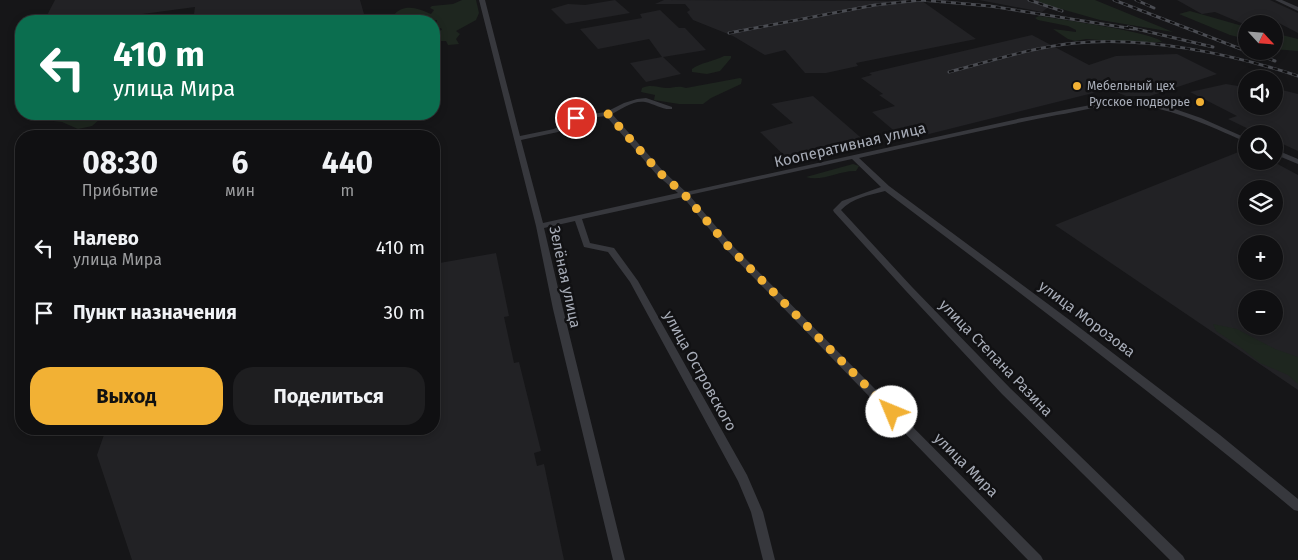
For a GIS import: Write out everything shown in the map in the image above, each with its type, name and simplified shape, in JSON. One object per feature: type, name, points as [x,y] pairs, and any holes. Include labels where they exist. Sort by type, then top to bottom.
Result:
[{"type":"street","name":"Зелёная улица","points":[[482,0],[540,226],[560,318],[619,560]]},
{"type":"street","points":[[1278,0],[1298,9]]},
{"type":"street","points":[[518,139],[556,131],[579,117],[608,114],[634,101],[645,100],[659,107],[670,108]]},
{"type":"street","name":"Кооперативная улица","points":[[540,226],[1022,120],[1116,102],[1132,102],[1166,108],[1238,137]]},
{"type":"street","name":"улица Мира","points":[[608,114],[660,173],[685,195],[728,246],[1037,560]]},
{"type":"street","points":[[1283,156],[1298,162]]},
{"type":"street","name":"улица Морозова","points":[[855,158],[886,188],[1072,326],[1216,438],[1298,506]]},
{"type":"street","name":"улица Степана Разина","points":[[886,188],[839,205],[837,210],[908,289],[1006,391],[1179,560]]},
{"type":"street","name":"улица Островского","points":[[578,219],[587,245],[611,250],[634,281],[743,479],[757,512],[769,560]]},
{"type":"shaded area","points":[[55,0],[360,0],[364,15],[194,15],[195,7],[135,15],[47,15]]},
{"type":"shaded area","points":[[462,0],[476,0],[479,13],[476,20],[456,31],[460,34],[456,39],[459,44],[448,45],[446,41],[440,41],[440,31],[442,29],[440,28],[440,15],[394,15],[407,8],[431,14],[434,10],[430,8],[432,6],[453,4]]},
{"type":"shaded area","points":[[615,0],[630,13],[566,24],[551,9],[568,4],[585,5]]},
{"type":"shaded area","points":[[664,0],[922,1],[976,39],[856,63],[858,66],[826,73],[805,73],[785,50],[765,55],[733,36],[693,20],[687,12],[690,10],[685,4],[655,4]]},
{"type":"shaded area","points":[[979,0],[1058,0],[1042,12]]},
{"type":"shaded area","points":[[1039,0],[1095,0],[1173,32],[1100,20],[1040,3]]},
{"type":"shaded area","points":[[1177,0],[1270,0],[1298,13],[1298,33],[1283,25],[1283,15],[1238,15],[1238,22],[1215,12],[1202,14]]},
{"type":"shaded area","points":[[660,10],[679,28],[685,28],[706,50],[663,57],[681,74],[646,82],[630,63],[662,57],[649,39],[598,49],[580,29],[642,18],[640,14]]},
{"type":"shaded area","points":[[1190,11],[1238,25],[1238,37],[1230,35],[1179,14]]},
{"type":"shaded area","points":[[1039,16],[1125,30],[1155,38],[1162,42],[1136,43],[1086,39],[1075,41],[1068,39],[1053,29],[1076,32],[1076,30],[1068,26],[1035,18]]},
{"type":"shaded area","points":[[1032,35],[1089,65],[1116,56],[1177,54],[1217,74],[1150,96],[1126,96],[1109,89],[905,140],[872,112],[895,106],[879,95],[883,94],[861,78],[872,75],[869,73]]},
{"type":"shaded area","points":[[1283,35],[1298,39],[1298,51],[1283,50]]},
{"type":"shaded area","points":[[724,56],[731,56],[731,58],[720,71],[707,74],[692,72],[692,69],[695,67]]},
{"type":"shaded area","points":[[742,79],[741,84],[711,98],[703,104],[679,104],[654,100],[655,95],[641,92],[642,88],[648,86],[686,88]]},
{"type":"shaded area","points":[[1226,84],[1238,86],[1238,115],[1283,115],[1283,90],[1298,94],[1298,151],[1283,144],[1283,125],[1240,125],[1228,119],[1237,116],[1190,92]]},
{"type":"shaded area","points":[[813,96],[867,143],[790,161],[760,132],[793,123],[771,104]]},
{"type":"shaded area","points":[[45,120],[99,120],[92,126],[78,129],[62,122]]},
{"type":"shaded area","points":[[1238,152],[1238,170],[1283,170],[1283,167],[1298,175],[1298,390],[1055,225]]},
{"type":"shaded area","points":[[853,164],[859,166],[856,171],[818,178],[806,177]]},
{"type":"shaded area","points":[[496,253],[509,316],[504,317],[514,363],[519,362],[541,451],[534,453],[537,466],[544,464],[564,560],[132,560],[97,455],[104,435],[440,435],[440,263]]},
{"type":"shaded area","points":[[1213,324],[1237,329],[1238,335],[1248,335],[1275,349],[1298,357],[1298,384],[1288,375],[1260,363],[1216,331]]},
{"type":"railway","points":[[729,33],[875,5],[921,0],[990,6],[1134,29]]},
{"type":"railway","points":[[1029,0],[1062,11]]},
{"type":"railway","points":[[1114,0],[1238,48]]},
{"type":"railway","points":[[1136,0],[1154,8]]},
{"type":"railway","points":[[1128,27],[1213,47]]},
{"type":"railway","points":[[949,72],[1012,55],[1060,45],[1131,42],[1217,54],[1298,76]]},
{"type":"place","name":"Мебельный цех","points":[[1077,86]]},
{"type":"place","name":"Русское подворье","points":[[1200,102]]},
{"type":"route","points":[[576,118],[608,114],[616,121],[660,173],[685,195],[728,246],[892,412]]}]
